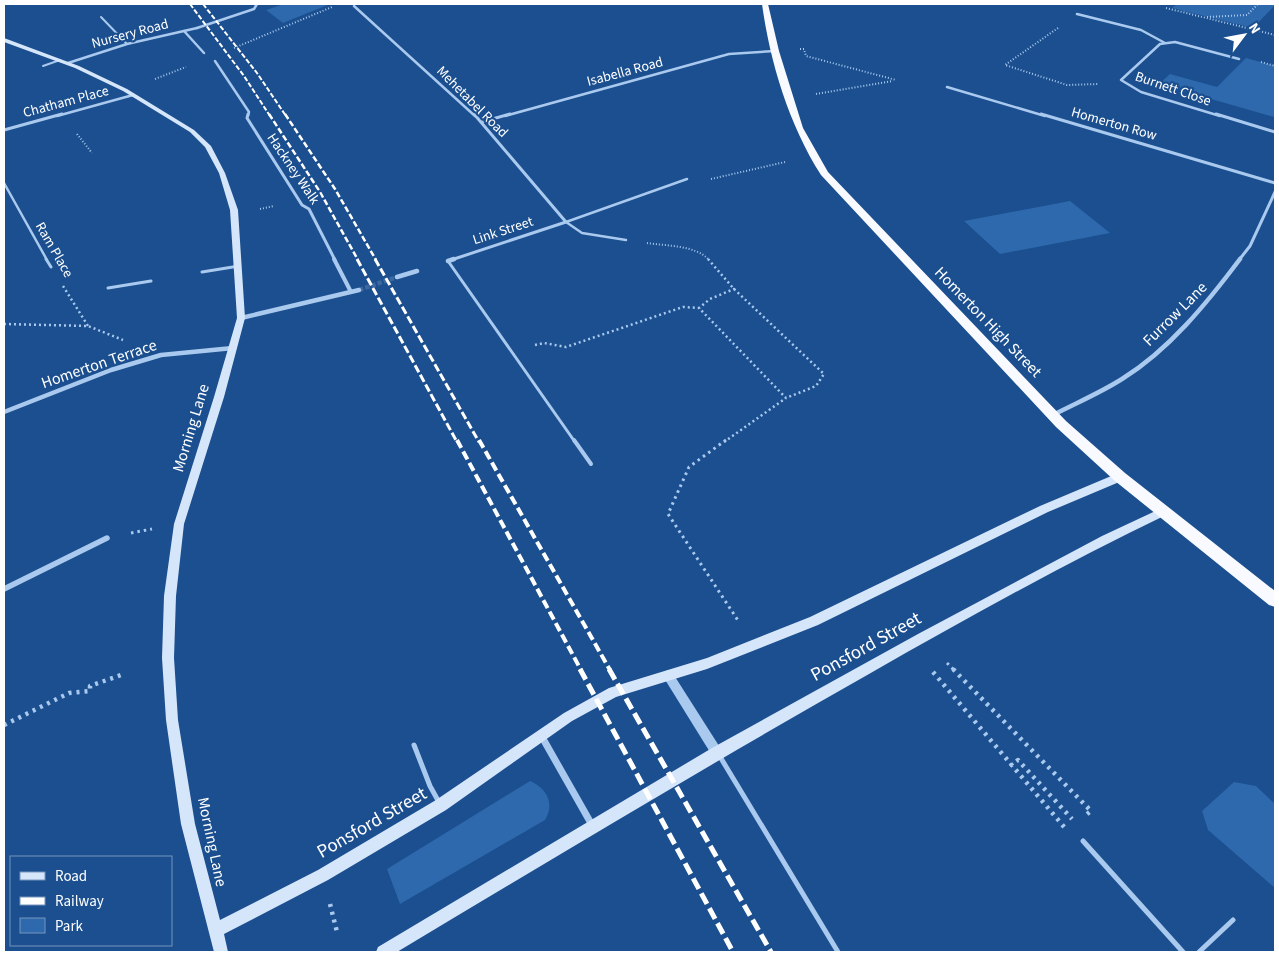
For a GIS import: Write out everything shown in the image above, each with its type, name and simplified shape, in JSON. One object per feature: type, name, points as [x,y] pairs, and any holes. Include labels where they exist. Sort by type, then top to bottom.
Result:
[{"type":"highway","name":"Homerton High Street","points":[[765,4],[775,51],[799,128],[824,172],[1053,415],[1120,477],[1275,600]]},
{"type":"main road","name":"Morning Lane","points":[[4,40],[68,63],[133,95],[192,131],[208,146],[222,173],[231,198],[237,231],[241,318],[234,348],[179,524],[170,596],[168,658],[172,720],[195,856],[221,952]]},
{"type":"main road","name":"Ponsford Street","points":[[215,931],[323,875],[441,806],[568,717],[613,692],[755,645],[814,621],[1044,510],[1120,477]]},
{"type":"main road","name":"Ponsford Street","points":[[383,952],[717,753],[949,623],[1106,538],[1164,511]]},
{"type":"street","points":[[197,28],[254,9],[257,7],[256,4]]},
{"type":"street","name":"Mehetabel Road","points":[[354,6],[482,122],[566,222]]},
{"type":"street","points":[[1077,14],[1141,30],[1165,42],[1175,42],[1239,59]]},
{"type":"street","name":"Nursery Road","points":[[68,63],[127,44],[197,28]]},
{"type":"street","points":[[184,31],[204,54]]},
{"type":"street","name":"Burnett Close","points":[[1165,42],[1121,80],[1141,92],[1275,132]]},
{"type":"street","name":"Isabella Road","points":[[482,122],[729,54],[775,51]]},
{"type":"street","name":"Hackney Walk","points":[[215,61],[249,112],[247,118],[255,132],[302,205],[309,209],[352,292]]},
{"type":"street","name":"Homerton Row","points":[[947,87],[1275,183]]},
{"type":"street","name":"Chatham Place","points":[[4,130],[133,95]]},
{"type":"street","name":"Furrow Lane","points":[[1053,415],[1122,379],[1157,352],[1211,298],[1250,246],[1275,192]]},
{"type":"street","name":"Link Street","points":[[448,261],[566,222]]},
{"type":"street","points":[[397,277],[418,273]]},
{"type":"street","points":[[241,318],[359,290]]},
{"type":"street","name":"Homerton Terrace","points":[[4,412],[111,370],[161,355],[234,348]]},
{"type":"street","points":[[4,589],[107,538]]},
{"type":"street","points":[[668,675],[717,753]]},
{"type":"street","points":[[542,736],[593,828]]},
{"type":"lane","points":[[100,17],[127,44]]},
{"type":"lane","points":[[43,66],[60,60]]},
{"type":"lane","points":[[566,222],[687,179]]},
{"type":"lane","name":"Ram Place","points":[[4,183],[51,267]]},
{"type":"lane","points":[[566,222],[582,233],[626,240]]},
{"type":"lane","points":[[448,261],[591,464]]},
{"type":"lane","points":[[202,272],[239,266]]},
{"type":"lane","points":[[108,288],[151,280]]},
{"type":"lane","points":[[414,744],[430,786],[441,806]]},
{"type":"lane","points":[[717,753],[838,952]]},
{"type":"lane","points":[[1083,841],[1183,952]]},
{"type":"lane","points":[[1199,952],[1233,920]]},
{"type":"path","points":[[228,50],[340,4]]},
{"type":"path","points":[[1172,4],[1166,8],[1275,35]]},
{"type":"path","points":[[1204,18],[1247,15],[1258,4]]},
{"type":"path","points":[[1077,14],[1005,65],[1067,85],[1125,83]]},
{"type":"path","points":[[804,49],[806,56],[896,80],[814,94]]},
{"type":"path","points":[[153,80],[193,64]]},
{"type":"path","points":[[687,179],[699,182],[786,162]]},
{"type":"path","points":[[260,209],[272,206]]},
{"type":"path","points":[[626,240],[692,250],[705,255],[734,289],[824,374],[816,386],[786,398],[689,467],[668,514],[755,645]]},
{"type":"path","name":"Ram Place","points":[[51,267],[88,326]]},
{"type":"path","points":[[699,308],[710,298],[734,289]]},
{"type":"path","points":[[510,351],[544,343],[566,348],[683,307],[699,308],[786,398]]},
{"type":"path","points":[[4,324],[88,326],[161,355]]},
{"type":"path","points":[[107,538],[179,524]]},
{"type":"path","points":[[947,663],[1090,811],[1076,824],[1018,760],[1010,766]]},
{"type":"path","points":[[933,672],[986,734],[1010,766],[1072,837],[1083,841]]},
{"type":"path","points":[[4,725],[70,693],[90,691],[90,686],[120,675]]},
{"type":"path","points":[[330,904],[337,932]]},
{"type":"green space","points":[[284,4],[330,4],[283,23],[266,10]]},
{"type":"green space","points":[[1177,4],[1275,5],[1253,28],[1172,8]]},
{"type":"green space","points":[[1246,58],[1275,66],[1274,117],[1159,84],[1170,74],[1217,87]]},
{"type":"green space","points":[[1070,201],[1110,233],[1000,254],[964,221]]},
{"type":"green space","points":[[530,781],[541,788],[548,797],[549,808],[545,820],[400,904],[387,869]]},
{"type":"green space","points":[[1234,782],[1256,786],[1275,804],[1275,888],[1208,830],[1202,811]]},
{"type":"tunnel","points":[[359,290],[397,277]]},
{"type":"railway","points":[[190,4],[244,76],[270,116]]},
{"type":"railway","points":[[203,4],[257,73],[286,116]]},
{"type":"railway","points":[[269,114],[320,192],[358,260]]},
{"type":"railway","points":[[285,114],[335,189],[376,260]]},
{"type":"railway","points":[[357,259],[457,442]]},
{"type":"railway","points":[[375,259],[479,442]]},
{"type":"railway","points":[[457,440],[581,670]]},
{"type":"railway","points":[[479,440],[610,670]]},
{"type":"railway","points":[[580,669],[733,952]]},
{"type":"railway","points":[[609,669],[771,952]]}]
